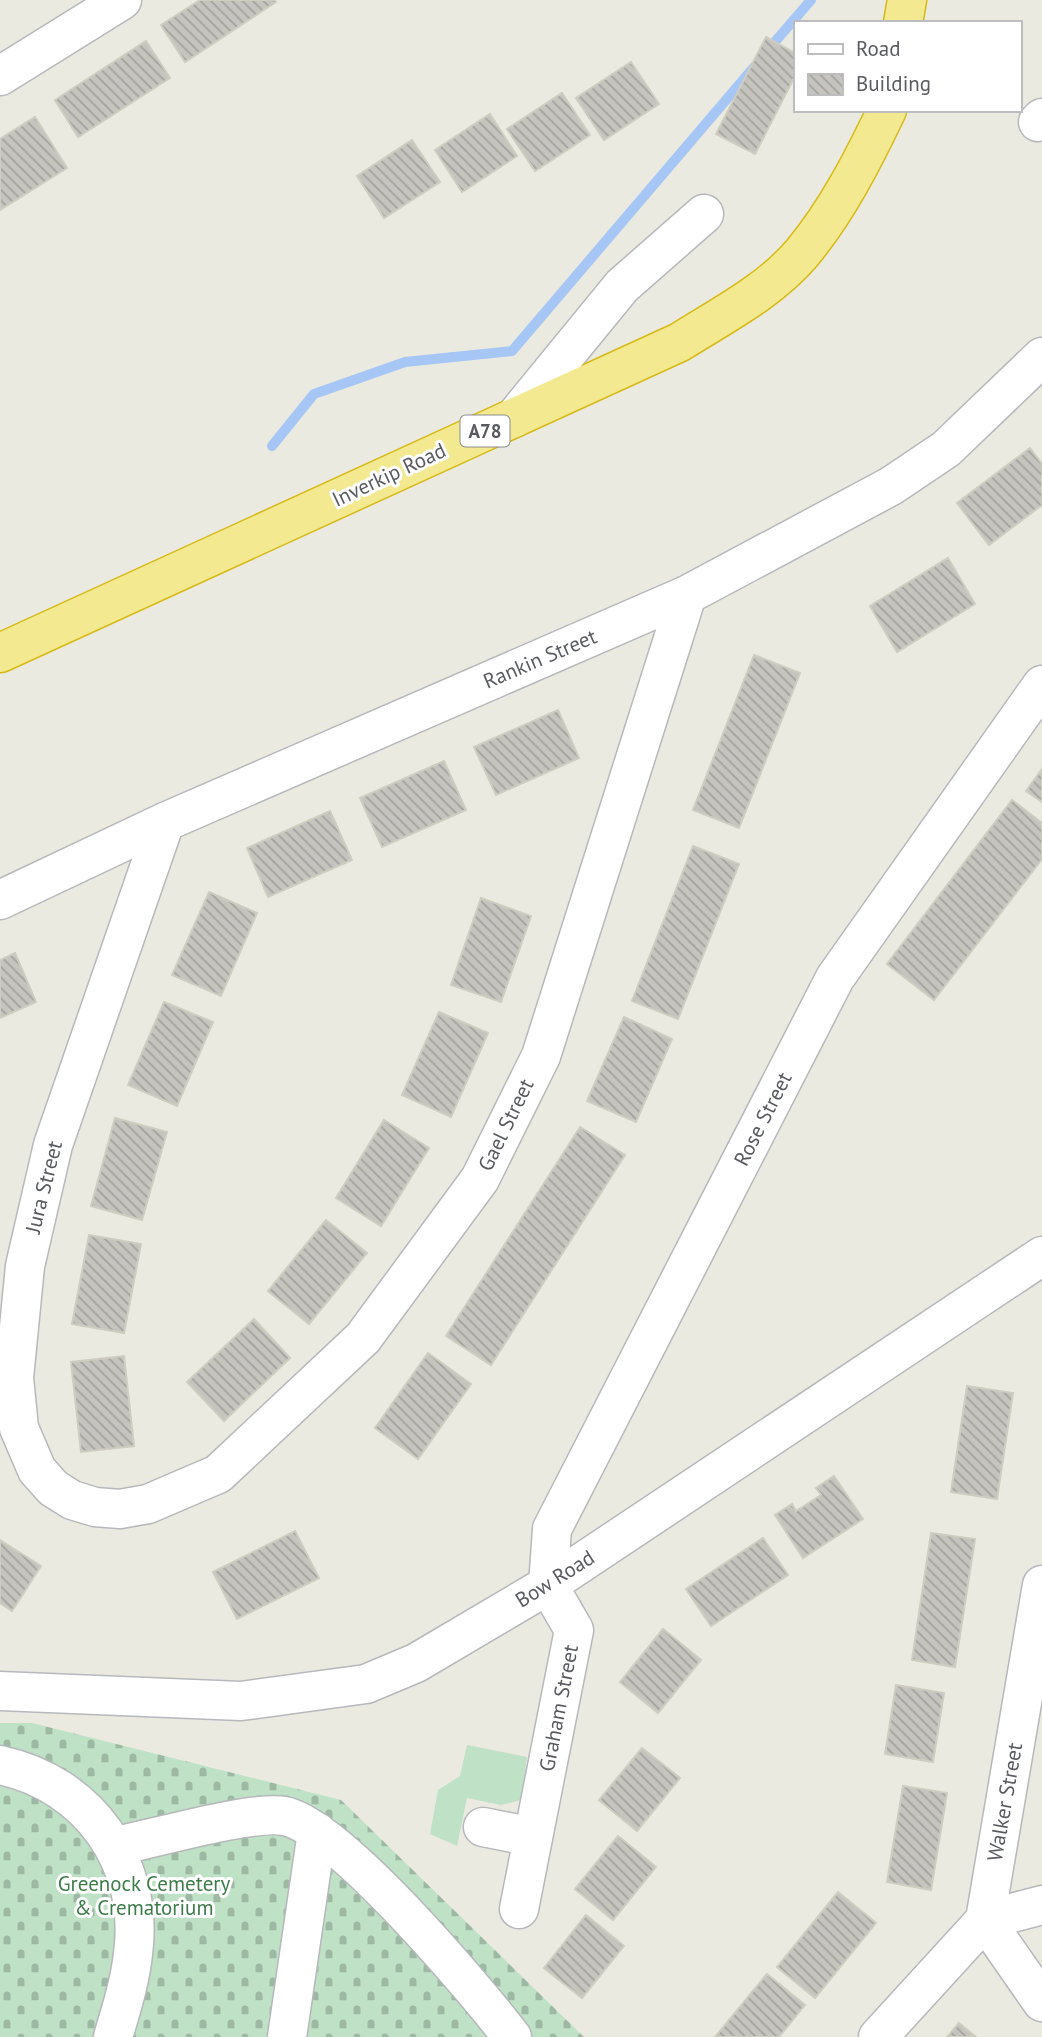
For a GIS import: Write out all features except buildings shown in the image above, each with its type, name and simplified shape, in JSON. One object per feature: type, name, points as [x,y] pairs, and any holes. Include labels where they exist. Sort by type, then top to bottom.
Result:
[{"type":"highway","points":[[903,21],[907,0]]},
{"type":"highway","name":"Inverkip Road","points":[[0,653],[680,342],[748,299],[800,255],[862,162],[886,112]]},
{"type":"street","points":[[0,76],[122,0]]},
{"type":"street","points":[[513,418],[622,286],[704,214]]},
{"type":"street","name":"Rankin Street","points":[[0,900],[165,822],[687,595],[902,479],[946,449],[1042,357]]},
{"type":"street","name":"Gael Street","points":[[120,1508],[160,1500],[218,1474],[363,1338],[480,1179],[541,1056],[687,595]]},
{"type":"street","name":"Rose Street","points":[[548,1586],[552,1529],[835,978],[1042,685]]},
{"type":"street","name":"Jura Street","points":[[120,1508],[95,1507],[72,1500],[53,1488],[37,1470],[19,1428],[14,1378],[25,1266],[53,1145],[165,822]]},
{"type":"street","name":"Bow Road","points":[[0,1691],[242,1701],[366,1684],[416,1663],[548,1586],[1042,1256]]},
{"type":"street","name":"Walker Street","points":[[985,1920],[1042,1585]]},
{"type":"street","name":"Graham Street","points":[[519,1909],[574,1630],[548,1586]]},
{"type":"street","points":[[0,1765],[20,1769],[56,1786],[90,1812],[116,1846],[131,1900],[134,1930],[127,1984],[113,2037]]},
{"type":"street","points":[[116,1846],[266,1815],[296,1819],[317,1832],[374,1881],[512,2037]]},
{"type":"street","points":[[483,1827],[533,1837]]},
{"type":"street","points":[[287,2037],[317,1832]]},
{"type":"street","points":[[878,2037],[985,1920],[1042,1905]]},
{"type":"street","points":[[985,1920],[1042,2002]]},
{"type":"green space","name":"Greenock Cemetery & Crematorium","points":[[0,1723],[32,1723],[341,1800],[584,2037],[0,2037]]},
{"type":"green space","points":[[467,1745],[527,1757],[521,1800],[501,1805],[467,1798],[457,1846],[430,1834],[438,1790],[460,1776]]},
{"type":"waterway","points":[[767,51],[811,0]]},
{"type":"waterway","points":[[272,446],[314,394],[405,362],[512,351],[755,66]]}]
